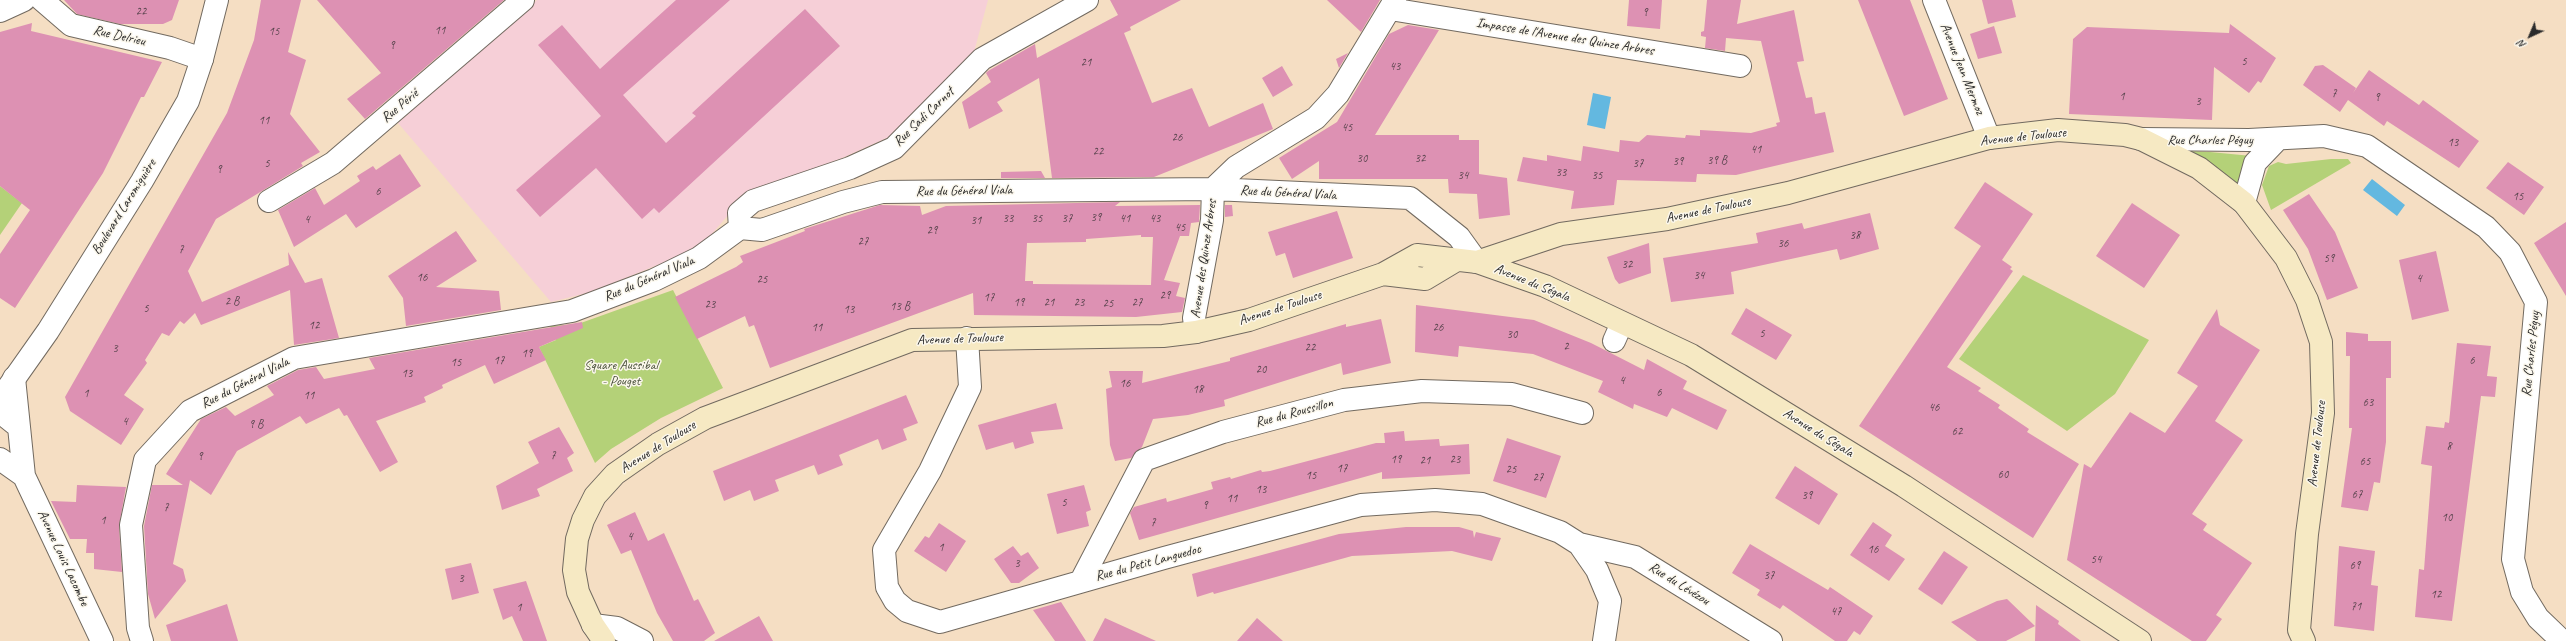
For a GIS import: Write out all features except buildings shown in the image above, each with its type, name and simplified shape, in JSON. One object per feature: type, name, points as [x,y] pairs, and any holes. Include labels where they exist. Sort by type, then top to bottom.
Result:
[{"type":"main road","name":"Avenue de Toulouse","points":[[599,633],[578,592],[574,570],[577,539],[583,520],[595,496],[614,474],[658,444],[705,418],[912,340],[1163,336],[1196,332],[1249,320],[1383,274],[1417,255],[1455,261],[1477,262],[1561,234],[1668,219],[1780,194],[1989,138],[2058,130],[2125,136],[2141,139],[2198,168],[2244,203],[2286,258],[2307,300],[2321,342],[2323,414],[2307,534],[2299,637]]},
{"type":"main road","name":"Avenue du Ségala","points":[[1477,262],[1545,286],[1618,332],[1691,355],[1904,486],[2140,641]]},
{"type":"street","points":[[0,11],[24,0]]},
{"type":"street","name":"Rue Delrieu","points":[[42,0],[71,25],[170,48],[202,59]]},
{"type":"street","name":"Boulevard Laromiguière","points":[[0,399],[48,331],[142,181],[188,101],[202,59],[217,0]]},
{"type":"street","name":"Rue Périé","points":[[269,201],[333,163],[523,0]]},
{"type":"street","name":"Rue Sadi Carnot","points":[[740,228],[739,213],[753,200],[850,168],[894,148],[982,58],[1087,0]]},
{"type":"street","name":"Avenue Jean Mermoz","points":[[1934,0],[1989,138]]},
{"type":"street","name":"Impasse de l'Avenue des Quinze Arbres","points":[[1392,4],[1740,66]]},
{"type":"street","name":"Avenue des Quinze Arbres","points":[[1196,332],[1194,318],[1212,220],[1213,189],[1236,167],[1316,118],[1338,94],[1392,4]]},
{"type":"street","name":"Rue Charles Péguy","points":[[2141,139],[2278,139],[2324,136],[2367,146],[2486,227],[2510,252],[2536,302],[2513,559],[2522,592],[2538,618],[2562,641]]},
{"type":"street","name":"Rue Charles Péguy","points":[[2244,203],[2255,163],[2278,139]]},
{"type":"street","name":"Rue du Général Viala","points":[[142,641],[138,628],[131,525],[145,460],[190,411],[294,358],[572,311],[654,280],[699,258],[740,228],[762,230],[843,202],[882,192],[1213,189],[1410,198],[1459,237],[1477,262]]},
{"type":"street","name":"Rue du Petit Languedoc","points":[[967,338],[970,387],[930,471],[884,550],[887,587],[895,601],[907,611],[940,622],[1082,581],[1361,505],[1435,500],[1482,504],[1560,532],[1580,544],[1597,570],[1610,602],[1604,641]]},
{"type":"street","name":"Avenue Louis Lacombe","points":[[14,378],[24,476],[102,641]]},
{"type":"street","name":"Rue du Roussillon","points":[[1082,581],[1144,460],[1223,432],[1344,400],[1422,391],[1512,394],[1582,413]]},
{"type":"street","points":[[0,412],[19,427]]},
{"type":"street","name":"Avenue Louis Lacombe","points":[[0,459],[24,476]]},
{"type":"street","name":"Rue du Lévézou","points":[[1580,544],[1635,557],[1772,641]]},
{"type":"street","points":[[599,633],[617,628],[642,641]]},
{"type":"shaded area","points":[[537,0],[988,0],[974,52],[889,137],[840,159],[748,192],[704,243],[687,253],[591,292],[551,302],[398,123]]},
{"type":"green space","points":[[2187,151],[2210,152],[2252,156],[2237,186]]},
{"type":"green space","points":[[2331,159],[2348,159],[2351,163],[2271,210],[2262,185],[2269,166],[2278,162],[2286,164]]},
{"type":"green space","points":[[0,186],[22,203],[0,235]]},
{"type":"green space","points":[[2023,275],[2149,340],[2115,394],[2067,431],[1959,359]]},
{"type":"green space","name":"Square Aussibal - Pouget","points":[[673,290],[723,388],[661,418],[611,449],[595,463],[539,347],[556,340],[550,326],[578,324]]},
{"type":"water","points":[[1593,93],[1611,97],[1605,129],[1587,125]]},
{"type":"water","points":[[2372,179],[2405,205],[2397,216],[2363,190]]}]
